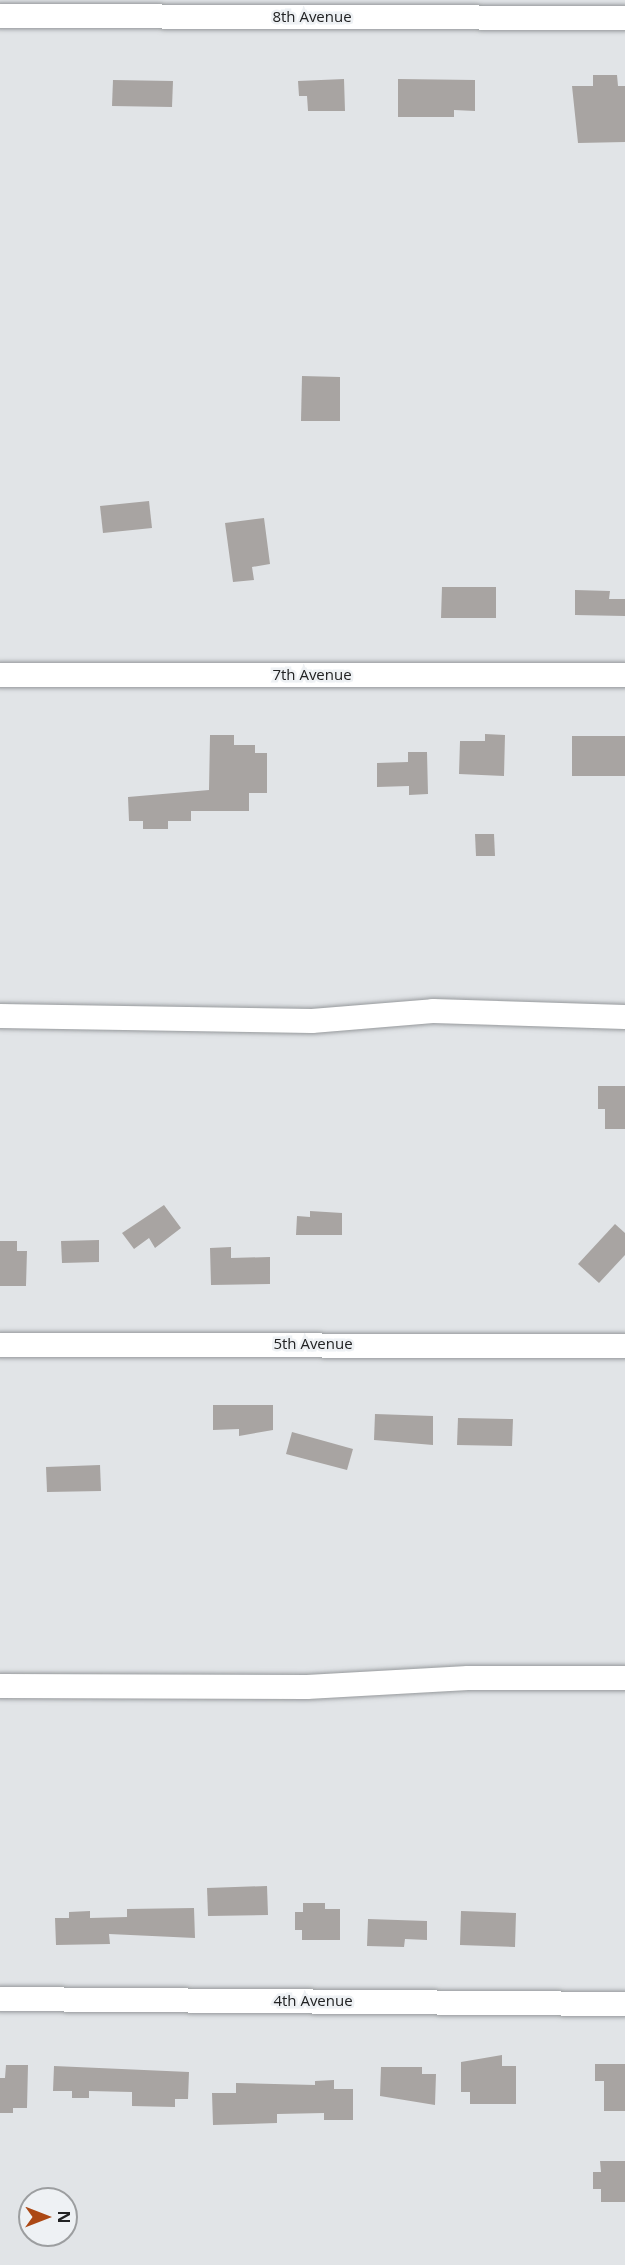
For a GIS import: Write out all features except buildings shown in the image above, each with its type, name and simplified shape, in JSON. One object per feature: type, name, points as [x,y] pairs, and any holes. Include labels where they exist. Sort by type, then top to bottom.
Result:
[{"type":"street","name":"8th Avenue","points":[[0,16],[625,18]]},
{"type":"street","name":"7th Avenue","points":[[0,675],[625,675]]},
{"type":"street","points":[[0,1016],[312,1021],[433,1011],[625,1017]]},
{"type":"street","name":"5th Avenue","points":[[0,1345],[625,1346]]},
{"type":"street","points":[[0,1686],[307,1688],[468,1678],[625,1678]]},
{"type":"street","name":"4th Avenue","points":[[0,1999],[625,2004]]}]
